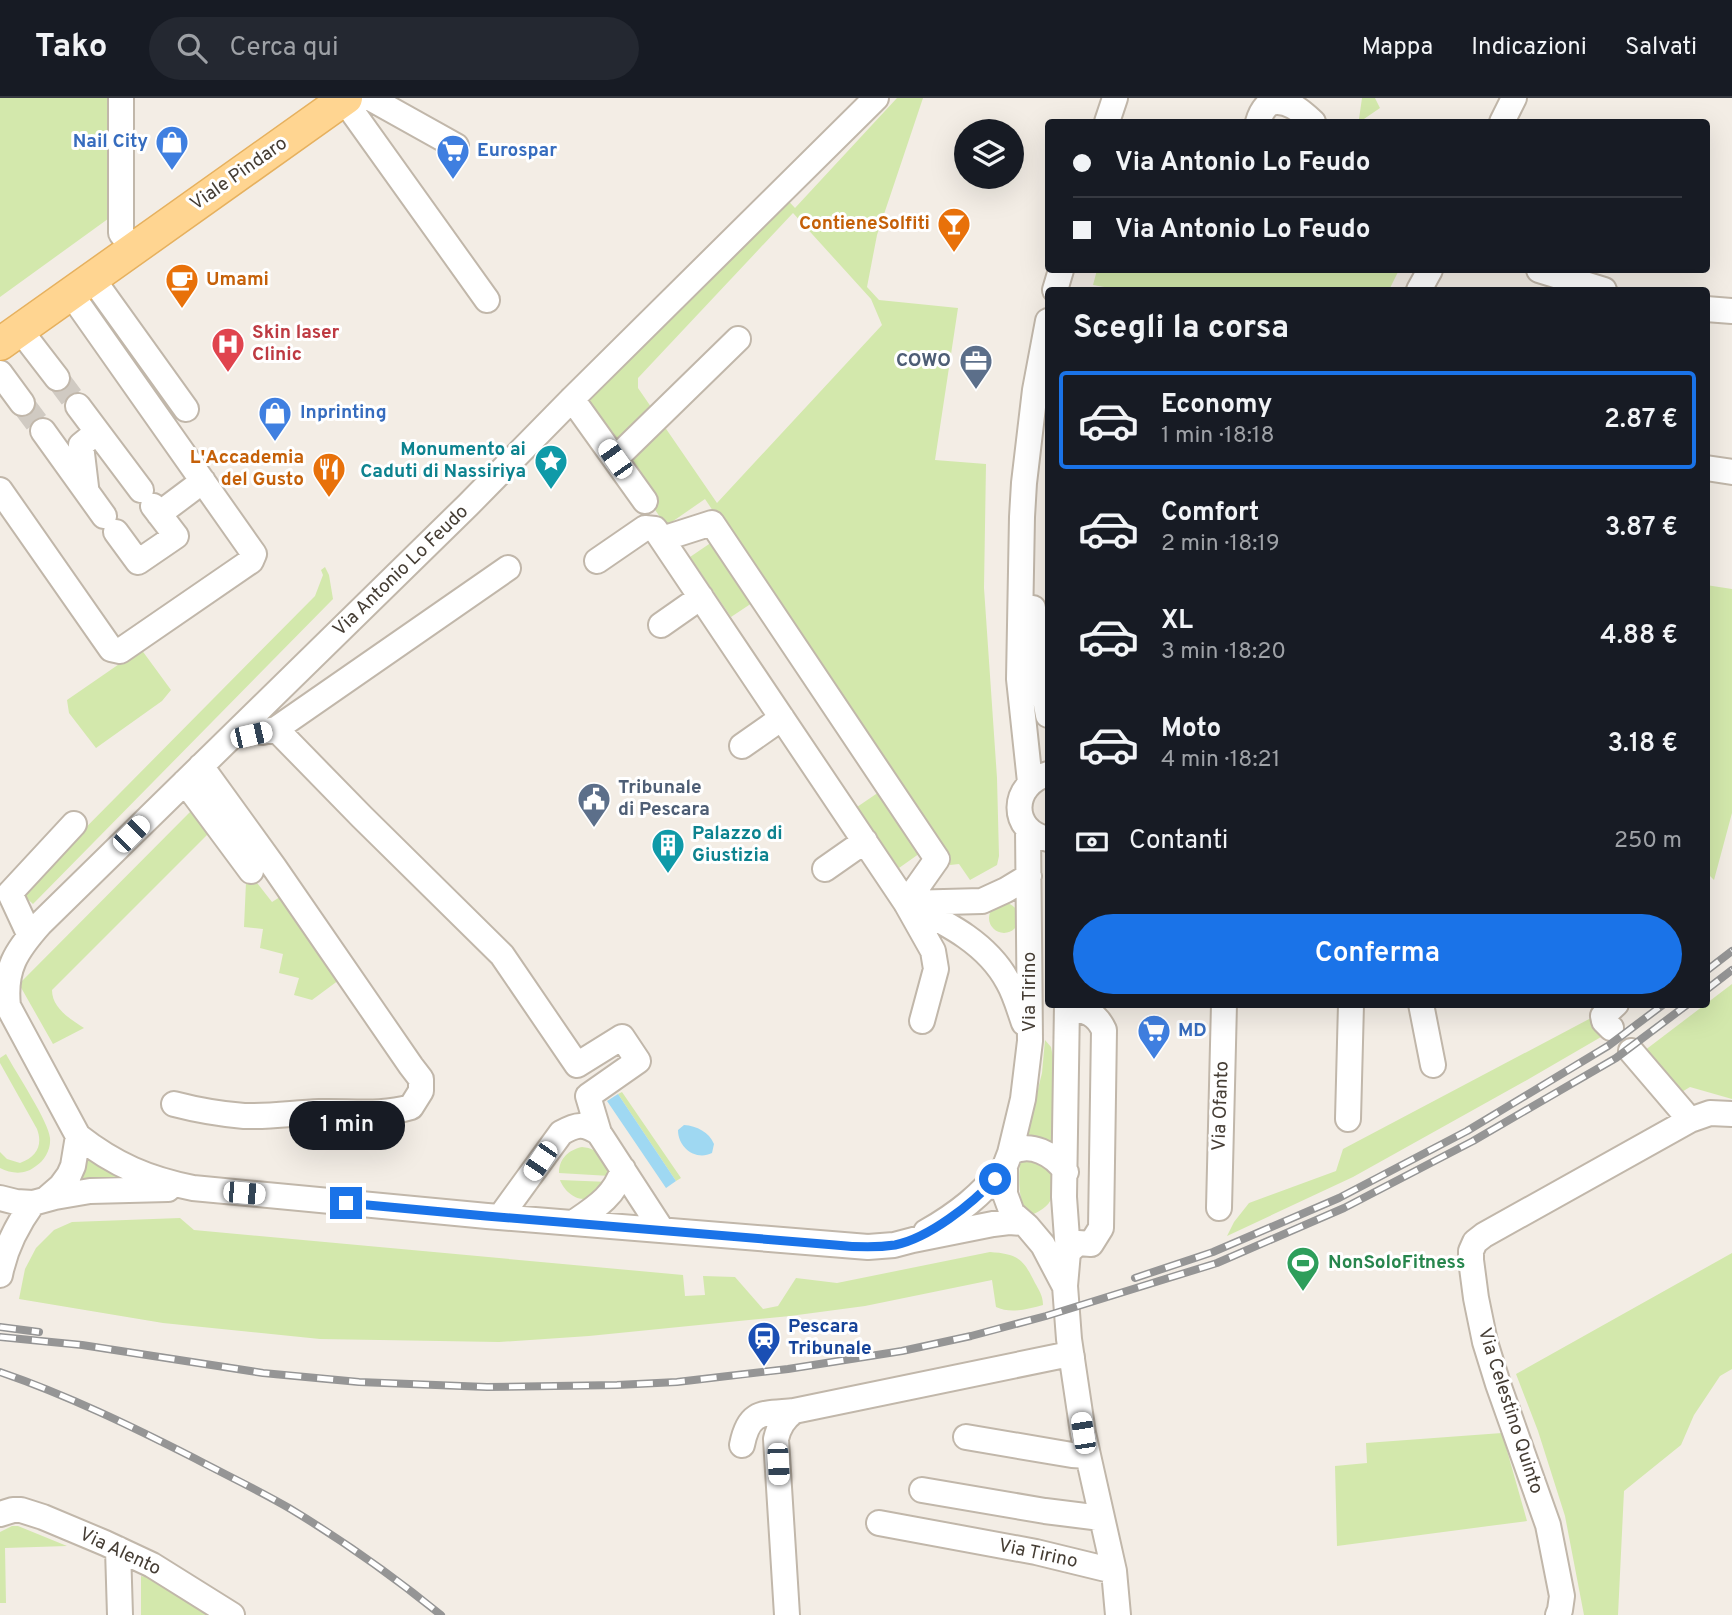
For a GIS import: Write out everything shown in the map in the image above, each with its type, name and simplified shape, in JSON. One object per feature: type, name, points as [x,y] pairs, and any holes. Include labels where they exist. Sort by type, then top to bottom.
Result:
[{"type":"main road","name":"Viale Pindaro","points":[[10,337],[82,286],[127,241],[353,99]]},
{"type":"street","points":[[121,98],[127,241]]},
{"type":"street","name":"Via Antonio Lo Feudo","points":[[4,1003],[12,963],[30,936],[876,98]]},
{"type":"street","points":[[1108,119],[1115,98]]},
{"type":"street","points":[[1504,119],[1514,98]]},
{"type":"street","points":[[353,99],[401,115],[456,146]]},
{"type":"street","points":[[353,99],[386,158],[487,300]]},
{"type":"street","points":[[1264,108],[1277,99],[1285,99],[1309,119]]},
{"type":"street","points":[[386,158],[387,143],[401,115]]},
{"type":"street","points":[[1549,273],[1594,287]]},
{"type":"street","points":[[82,286],[186,409]]},
{"type":"street","points":[[0,490],[111,649],[120,651],[251,561],[254,554],[203,481],[82,286]]},
{"type":"street","points":[[1710,309],[1732,312]]},
{"type":"street","points":[[10,337],[57,378]]},
{"type":"street","points":[[1039,778],[1019,679],[1024,483],[1035,390],[1045,337]]},
{"type":"street","points":[[615,459],[738,339]]},
{"type":"street","points":[[0,373],[22,403]]},
{"type":"street","points":[[572,399],[645,501]]},
{"type":"street","points":[[43,431],[138,562],[176,536],[78,406]]},
{"type":"street","points":[[86,491],[81,445],[97,432]]},
{"type":"street","points":[[1710,469],[1732,472]]},
{"type":"street","points":[[151,503],[203,481]]},
{"type":"street","points":[[1022,517],[1045,699]]},
{"type":"street","points":[[662,539],[712,523],[720,534],[937,859],[906,903]]},
{"type":"street","points":[[597,561],[645,528],[656,529],[906,903],[933,951],[936,969],[922,1021]]},
{"type":"street","points":[[227,741],[276,729],[508,568]]},
{"type":"street","points":[[661,625],[701,597]]},
{"type":"street","points":[[742,746],[782,718]]},
{"type":"street","points":[[276,729],[374,830],[502,955],[577,1065],[622,1037],[638,1061],[588,1096],[599,1133],[662,1230]]},
{"type":"street","points":[[193,774],[251,871]]},
{"type":"street","points":[[174,1104],[245,1116],[365,1113],[411,1107],[421,1091],[421,1079],[274,867],[193,774]]},
{"type":"street","name":"Via Tirino","points":[[1007,1160],[1023,1099],[1030,1040],[1029,876],[1038,834],[1023,821],[1020,800],[1024,790],[1039,778]]},
{"type":"street","points":[[30,936],[10,893],[74,824]]},
{"type":"street","points":[[825,869],[865,841]]},
{"type":"street","points":[[906,903],[982,901],[1029,876]]},
{"type":"street","points":[[906,903],[945,922],[980,946],[1010,984],[1030,1040]]},
{"type":"street","name":"Via Antonio Lo Feudo","points":[[0,955],[30,936]]},
{"type":"street","points":[[4,1003],[78,1136],[114,1161],[141,1174],[193,1188],[500,1217],[844,1246],[881,1246],[894,1245],[1007,1222],[1036,1225],[1048,1220],[1065,1197],[1066,1172],[1054,1158],[1036,1150],[1020,1148],[972,1202],[913,1240]]},
{"type":"street","name":"Via Tirino","points":[[1066,1172],[1067,1008]]},
{"type":"street","points":[[1068,1252],[1078,1243],[1091,1244],[1102,1222],[1104,1030],[1091,1014],[1074,1008]]},
{"type":"street","name":"Via Ofanto","points":[[1219,1209],[1224,1008]]},
{"type":"street","points":[[1348,1119],[1351,1008]]},
{"type":"street","points":[[1422,1008],[1433,1065]]},
{"type":"street","points":[[1631,1051],[1690,1120]]},
{"type":"street","name":"Via Celestino Quinto","points":[[1558,1615],[1562,1596],[1548,1525],[1485,1342],[1476,1298],[1471,1251],[1475,1242],[1484,1234],[1690,1120],[1710,1114],[1732,1114]]},
{"type":"street","points":[[500,1217],[561,1133],[582,1125],[599,1133]]},
{"type":"street","points":[[0,1276],[14,1234],[39,1201],[61,1186],[69,1175],[78,1136]]},
{"type":"street","points":[[1007,1160],[1005,1194],[1012,1213],[1025,1225]]},
{"type":"street","points":[[573,1223],[603,1202],[620,1180],[623,1169]]},
{"type":"street","points":[[0,1198],[16,1202],[39,1201],[90,1191],[193,1188]]},
{"type":"street","name":"Via Tirino","points":[[1065,1197],[1068,1252],[1065,1286],[1072,1357],[1087,1456],[1114,1571],[1118,1615]]},
{"type":"street","name":"Via Tirino","points":[[1025,1225],[1052,1260],[1065,1286]]},
{"type":"street","points":[[742,1445],[744,1433],[751,1420],[757,1416],[794,1411],[1052,1358],[1072,1357]]},
{"type":"street","points":[[787,1615],[776,1439],[783,1419],[794,1411]]},
{"type":"street","points":[[966,1437],[1087,1456]]},
{"type":"street","points":[[922,1490],[1101,1518]]},
{"type":"street","name":"Via Alento","points":[[0,1514],[22,1510],[118,1549],[152,1565],[232,1615]]},
{"type":"street","name":"Via Tirino","points":[[879,1523],[1036,1552],[1114,1571]]},
{"type":"street","points":[[118,1549],[120,1615]]},
{"type":"green space","points":[[0,98],[113,98],[112,216],[0,297]]},
{"type":"green space","points":[[897,98],[923,98],[877,235],[867,287],[879,300],[958,308],[935,460],[986,464],[984,588],[997,778],[999,856],[997,865],[970,880],[959,864],[950,865],[705,499],[666,526],[574,390],[782,194],[795,208]],"holes":[[[793,213],[871,299],[882,325],[717,503],[638,388],[638,378]]]},
{"type":"green space","points":[[1362,98],[1375,98],[1380,108],[1364,119],[1359,119]]},
{"type":"green space","points":[[1096,273],[1398,273],[1390,287],[1093,285]]},
{"type":"green space","points":[[715,540],[755,601],[731,617],[690,557]]},
{"type":"green space","points":[[325,567],[333,599],[33,904],[21,893],[315,596],[323,575],[321,570]]},
{"type":"green space","points":[[1710,586],[1732,589],[1732,813],[1714,880],[1710,876]]},
{"type":"green space","points":[[141,649],[171,690],[162,701],[96,748],[69,713],[67,700]]},
{"type":"green space","points":[[882,790],[923,851],[899,868],[857,807]]},
{"type":"green space","points":[[192,810],[209,833],[52,990],[58,1008],[84,1028],[53,1044],[19,984]]},
{"type":"green space","points":[[254,879],[272,902],[283,895],[339,980],[312,1000],[294,995],[299,978],[279,973],[283,954],[260,948],[263,929],[244,927],[246,882]]},
{"type":"green space","points":[[1004,903],[1015,907],[1019,918],[1015,929],[1004,933],[993,929],[989,918],[993,907]]},
{"type":"green space","points":[[1732,984],[1732,1099],[1690,1087],[1675,1096],[1640,1054],[1700,1008],[1710,1008],[1710,1001]]},
{"type":"green space","points":[[1591,1018],[1601,1037],[1353,1177],[1227,1236],[1249,1203],[1336,1171],[1343,1149]]},
{"type":"green space","points":[[1045,1040],[1051,1047],[1053,1057],[1052,1154],[1021,1144],[1042,1073]]},
{"type":"green space","points":[[6,1054],[38,1109],[50,1138],[42,1161],[23,1172],[0,1168],[0,1152],[7,1159],[20,1163],[31,1157],[39,1145],[37,1129],[0,1063],[0,1058]]},
{"type":"green space","points":[[622,1092],[681,1178],[676,1181],[618,1094]]},
{"type":"green space","points":[[582,1147],[594,1150],[602,1156],[608,1165],[610,1176],[559,1173],[566,1156]]},
{"type":"green space","points":[[84,1148],[131,1179],[69,1191]]},
{"type":"green space","points":[[1029,1159],[1041,1163],[1052,1174],[1053,1189],[1048,1204],[1030,1216],[1023,1204],[1019,1182],[1020,1161]]},
{"type":"green space","points":[[560,1180],[609,1182],[591,1197],[581,1199],[568,1192]]},
{"type":"green space","points":[[180,1218],[194,1230],[683,1275],[685,1296],[705,1295],[703,1276],[735,1277],[763,1309],[778,1306],[796,1278],[837,1283],[990,1252],[1013,1256],[1023,1263],[1039,1291],[1043,1305],[1013,1310],[996,1307],[992,1280],[865,1306],[790,1316],[499,1342],[320,1339],[163,1323],[19,1299],[25,1269],[36,1248],[54,1230],[72,1222]]},
{"type":"green space","points":[[1732,1253],[1732,1369],[1720,1376],[1694,1415],[1681,1445],[1624,1491],[1618,1615],[1584,1615],[1565,1516],[1538,1431],[1516,1374]]},
{"type":"green space","points":[[1502,1433],[1527,1521],[1337,1546],[1335,1466],[1367,1463],[1366,1443]]},
{"type":"green space","points":[[12,1526],[67,1546],[5,1548],[6,1603],[0,1603],[0,1532]]},
{"type":"green space","points":[[141,1576],[163,1581],[216,1615],[141,1615]]},
{"type":"water","points":[[618,1094],[676,1181],[666,1188],[607,1101]]},
{"type":"water","points":[[684,1125],[698,1128],[709,1136],[714,1144],[712,1153],[694,1154],[685,1147],[678,1130]]},
{"type":"tunnel","points":[[57,378],[78,406]]},
{"type":"tunnel","points":[[22,403],[43,431]]},
{"type":"railway","points":[[1710,968],[1732,951]]},
{"type":"railway","points":[[1710,987],[1732,970]]},
{"type":"railway","points":[[1135,1278],[1213,1252],[1339,1198],[1467,1131],[1608,1046],[1659,1008]]},
{"type":"railway","points":[[0,1337],[82,1345],[263,1373],[359,1382],[487,1387],[677,1382],[788,1369],[902,1351],[1046,1316],[1217,1263],[1344,1208],[1473,1141],[1616,1058],[1683,1008]]},
{"type":"railway","points":[[0,1327],[39,1332]]},
{"type":"railway","points":[[0,1372],[123,1423],[277,1501],[367,1559],[441,1615]]},
{"type":"place","name":"Nail City","points":[[172,172]]},
{"type":"place","name":"Eurospar","points":[[453,181]]},
{"type":"place","name":"ContieneSolfiti","points":[[954,254]]},
{"type":"place","name":"Umami","points":[[182,310]]},
{"type":"place","name":"Skin laser Clinic","points":[[228,374]]},
{"type":"place","name":"COWO","points":[[976,391]]},
{"type":"place","name":"Inprinting","points":[[275,443]]},
{"type":"place","name":"Monumento ai Caduti di Nassiriya","points":[[551,491]]},
{"type":"place","name":"L'Accademia del Gusto","points":[[329,499]]},
{"type":"place","name":"Tribunale di Pescara","points":[[594,829]]},
{"type":"place","name":"Palazzo di Giustizia","points":[[668,875]]},
{"type":"place","name":"MD","points":[[1154,1061]]},
{"type":"place","name":"NonSoloFitness","points":[[1303,1293]]},
{"type":"place","name":"Pescara Tribunale","points":[[764,1368]]},
{"type":"route","points":[[346,1203],[868,1247],[913,1240],[972,1202],[995,1179]]}]
